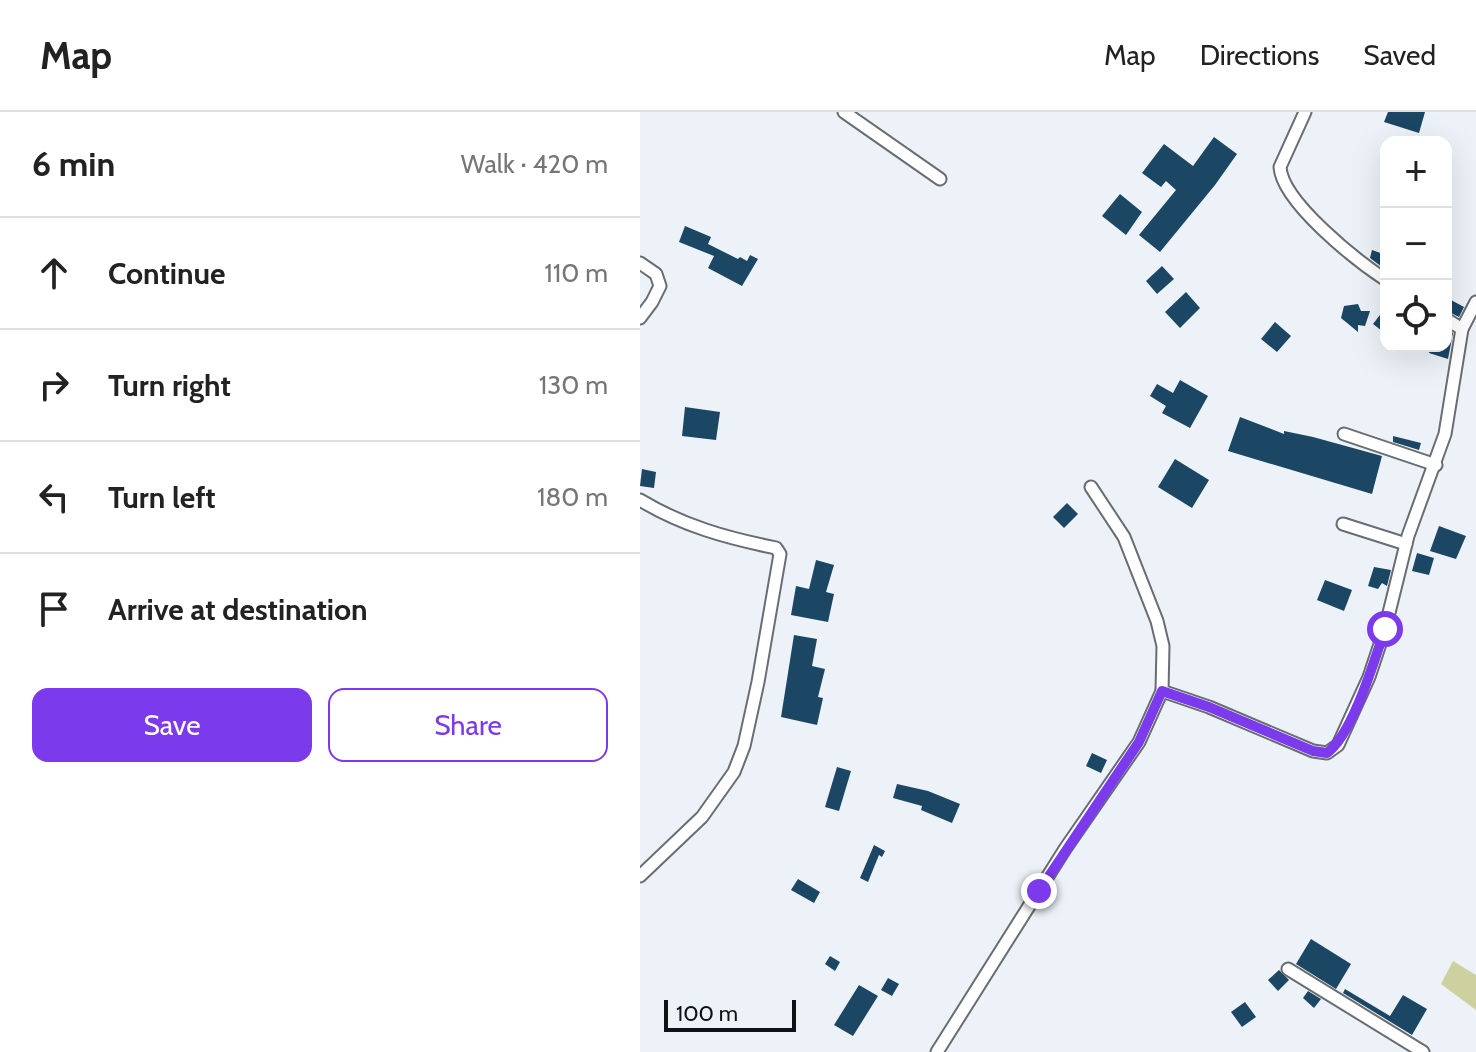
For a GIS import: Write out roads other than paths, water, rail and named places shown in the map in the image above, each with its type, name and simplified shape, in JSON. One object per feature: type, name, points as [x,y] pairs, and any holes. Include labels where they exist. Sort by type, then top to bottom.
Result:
[{"type":"street","points":[[844,112],[940,179]]},
{"type":"street","points":[[1305,112],[1280,167],[1280,177],[1305,210],[1340,245],[1380,275]]},
{"type":"street","points":[[640,263],[656,274],[660,286],[640,318]]},
{"type":"street","points":[[1162,691],[1209,707],[1313,751],[1327,753],[1338,745],[1369,677],[1385,629],[1406,544],[1445,434],[1462,329],[1476,302]]},
{"type":"street","points":[[1452,323],[1462,329]]},
{"type":"street","points":[[1344,434],[1436,465]]},
{"type":"street","points":[[937,1052],[1059,860],[1139,742],[1162,691],[1163,646],[1157,621],[1124,537],[1091,487]]},
{"type":"street","points":[[640,500],[715,535],[776,548],[780,554],[758,682],[744,746],[734,772],[702,817],[640,876]]},
{"type":"street","points":[[1343,524],[1406,544]]},
{"type":"street","points":[[1288,969],[1405,1048],[1423,1052]]}]
